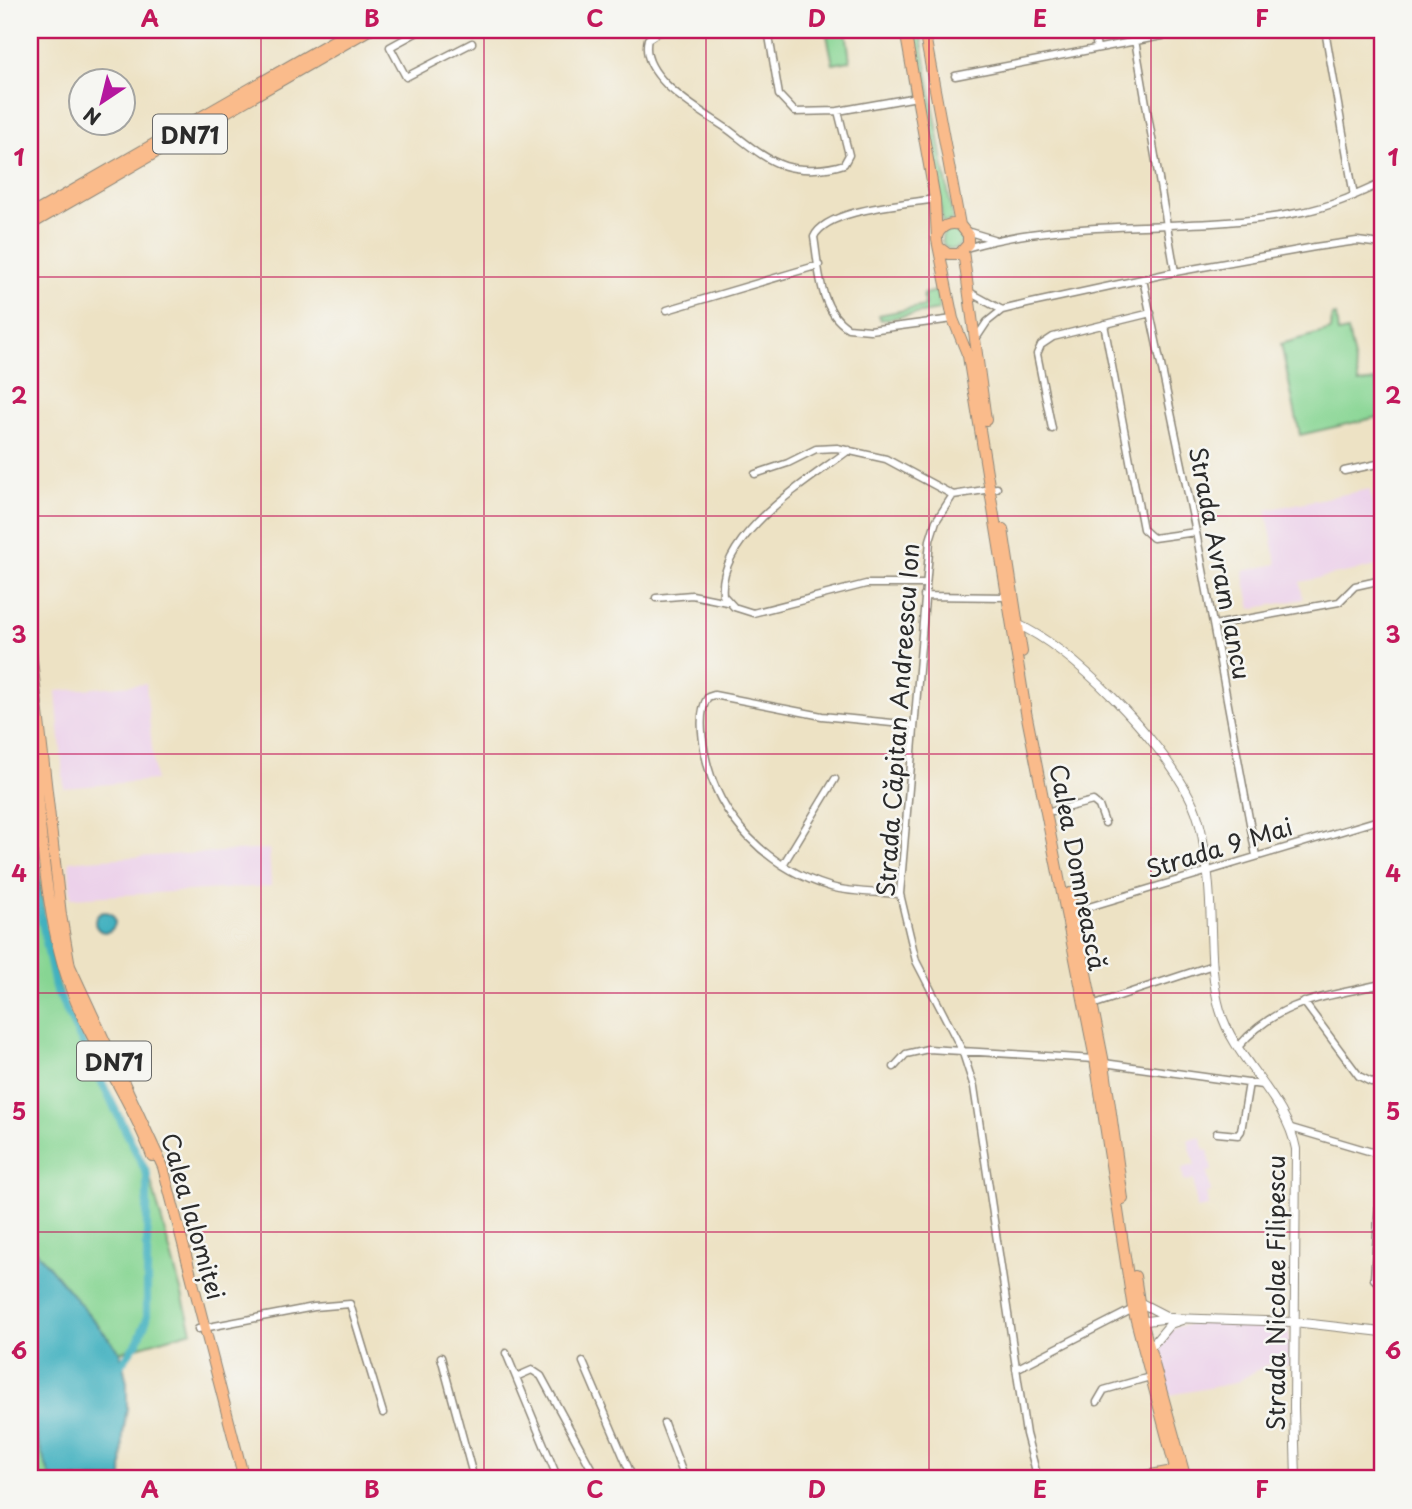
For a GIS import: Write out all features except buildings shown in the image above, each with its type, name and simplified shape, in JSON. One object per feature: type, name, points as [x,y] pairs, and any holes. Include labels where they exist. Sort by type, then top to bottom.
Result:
[{"type":"main road","name":"DN71","points":[[30,215],[352,30]]},
{"type":"main road","name":"DN71","points":[[30,225],[369,30]]},
{"type":"main road","points":[[905,30],[935,199],[937,236],[940,248],[953,255],[964,250],[968,240],[963,228],[923,30]]},
{"type":"main road","points":[[937,236],[946,225],[963,228]]},
{"type":"main road","name":"Calea Domnească","points":[[940,248],[953,319],[968,356],[994,489],[1014,622],[1100,1061],[1139,1321],[1178,1474]]},
{"type":"main road","name":"Calea Domnească","points":[[964,250],[1007,597],[1053,811],[1070,912]]},
{"type":"main road","name":"Calea Ialomiței","points":[[30,642],[61,915],[70,966],[86,1006],[156,1147],[240,1477]]},
{"type":"main road","name":"Calea Ialomiței","points":[[30,721],[50,897],[64,968],[78,1005],[141,1130],[157,1170],[202,1329]]},
{"type":"main road","points":[[1139,1321],[1150,1348],[1153,1376]]},
{"type":"main road","name":"Calea Domnească","points":[[1153,1376],[1163,1424],[1178,1474]]},
{"type":"main road","points":[[1128,1479],[1178,1474]]},
{"type":"street","points":[[421,30],[390,47],[406,77],[472,43]]},
{"type":"street","points":[[676,30],[659,32],[648,39],[647,51],[658,74],[683,99],[775,162],[800,168],[844,164],[849,155],[838,111]]},
{"type":"street","points":[[768,30],[779,94],[788,108],[802,113],[838,111],[917,97]]},
{"type":"street","points":[[1093,30],[1097,47]]},
{"type":"street","points":[[955,76],[1193,30]]},
{"type":"street","points":[[1325,30],[1354,196]]},
{"type":"street","points":[[1135,40],[1175,272]]},
{"type":"street","points":[[964,250],[995,239],[1273,217],[1303,212],[1354,196],[1382,183]]},
{"type":"street","points":[[935,199],[855,213],[826,222],[814,237],[818,265],[826,301],[836,319],[848,328],[870,330],[953,319]]},
{"type":"street","points":[[963,228],[995,239]]},
{"type":"street","points":[[975,340],[987,322],[1002,310],[1175,272],[1345,242],[1382,244]]},
{"type":"street","points":[[667,310],[818,265]]},
{"type":"street","name":"Strada Avram Iancu","points":[[1143,279],[1196,532],[1256,856]]},
{"type":"street","points":[[971,293],[1002,310]]},
{"type":"street","points":[[1052,429],[1037,359],[1038,349],[1053,337],[1151,313]]},
{"type":"street","points":[[1104,324],[1143,529],[1153,538],[1196,532]]},
{"type":"street","points":[[755,474],[788,463],[816,449],[849,450],[886,459],[953,495],[994,489]]},
{"type":"street","points":[[727,601],[722,585],[724,575],[750,530],[849,450]]},
{"type":"street","points":[[1344,471],[1382,463]]},
{"type":"street","name":"Strada Căpitan Andreescu Ion","points":[[953,495],[932,530],[912,725],[900,894],[916,961],[962,1051],[979,1110],[1016,1369],[1028,1443],[1038,1479]]},
{"type":"street","points":[[1214,625],[1339,602],[1355,586],[1382,580]]},
{"type":"street","points":[[656,598],[692,595],[727,601],[742,611],[758,612],[866,584],[925,584]]},
{"type":"street","points":[[924,596],[1007,597]]},
{"type":"street","name":"Strada Nicolae Filipescu","points":[[1014,622],[1047,642],[1104,689],[1164,758],[1195,808],[1208,870],[1213,965],[1221,1011],[1238,1047],[1291,1128],[1296,1158],[1296,1479]]},
{"type":"street","points":[[900,894],[829,886],[784,863],[756,845],[740,830],[724,806],[713,780],[703,740],[706,699],[714,695],[822,716],[912,725]]},
{"type":"street","points":[[784,863],[835,779]]},
{"type":"street","points":[[1053,811],[1093,801],[1100,806],[1105,823]]},
{"type":"street","name":"Strada 9 Mai","points":[[1070,912],[1382,819]]},
{"type":"street","points":[[1089,1006],[1213,965]]},
{"type":"street","points":[[1238,1047],[1268,1018],[1304,1002],[1382,984]]},
{"type":"street","points":[[1304,1002],[1359,1076],[1371,1082],[1382,1080]]},
{"type":"street","points":[[894,1067],[914,1051],[962,1051],[1100,1061],[1262,1085]]},
{"type":"street","points":[[1217,1133],[1238,1135],[1241,1131],[1249,1083]]},
{"type":"street","points":[[1291,1128],[1382,1155],[1374,1279],[1382,1286]]},
{"type":"street","points":[[1016,1369],[1137,1303],[1171,1318]]},
{"type":"street","points":[[202,1329],[314,1307],[350,1304],[354,1309],[383,1413]]},
{"type":"street","points":[[1150,1348],[1170,1325],[1188,1318]]},
{"type":"street","points":[[1139,1321],[1188,1318],[1294,1322],[1382,1332]]},
{"type":"street","points":[[506,1353],[558,1479]]},
{"type":"street","points":[[441,1357],[474,1479]]},
{"type":"street","points":[[583,1362],[633,1479]]},
{"type":"street","points":[[516,1377],[532,1370],[541,1376],[597,1479]]},
{"type":"street","points":[[1097,1402],[1104,1391],[1153,1376]]},
{"type":"street","points":[[664,1423],[685,1479]]},
{"type":"shaded area","points":[[1370,489],[1382,565],[1300,582],[1303,599],[1251,609],[1243,571],[1277,564],[1266,510]]},
{"type":"shaded area","points":[[146,684],[155,780],[64,788],[56,691]]},
{"type":"shaded area","points":[[269,849],[271,886],[71,898],[69,861]]},
{"type":"shaded area","points":[[1202,1137],[1212,1171],[1207,1172],[1211,1192],[1206,1193],[1209,1207],[1196,1209],[1194,1180],[1184,1181],[1182,1168],[1195,1165],[1188,1140]]},
{"type":"shaded area","points":[[1206,1322],[1289,1325],[1289,1365],[1266,1365],[1235,1383],[1170,1395],[1157,1349],[1159,1340],[1165,1332],[1175,1327]]},
{"type":"green space","points":[[826,30],[846,30],[850,61],[833,64]]},
{"type":"green space","points":[[910,30],[920,30],[953,220],[943,223]]},
{"type":"green space","points":[[952,229],[959,232],[962,239],[959,246],[952,249],[945,246],[942,239],[945,232]]},
{"type":"green space","points":[[937,291],[939,310],[881,320],[879,315],[925,306],[923,294]]},
{"type":"green space","points":[[1336,315],[1338,333],[1348,331],[1359,383],[1376,381],[1382,399],[1382,416],[1300,435],[1281,344],[1331,330],[1332,316]]},
{"type":"green space","points":[[30,798],[47,931],[60,987],[73,1022],[149,1174],[192,1331],[120,1352],[30,1244]]},
{"type":"green space","points":[[30,1419],[51,1479],[30,1479]]},
{"type":"water","points":[[101,912],[109,912],[115,922],[109,932],[101,932],[95,926],[95,918]]},
{"type":"water","points":[[30,1244],[120,1352],[127,1382],[122,1479],[51,1479],[30,1419]]},
{"type":"waterway","points":[[30,837],[38,901],[55,987],[147,1174],[147,1319],[138,1341],[117,1370]]}]
